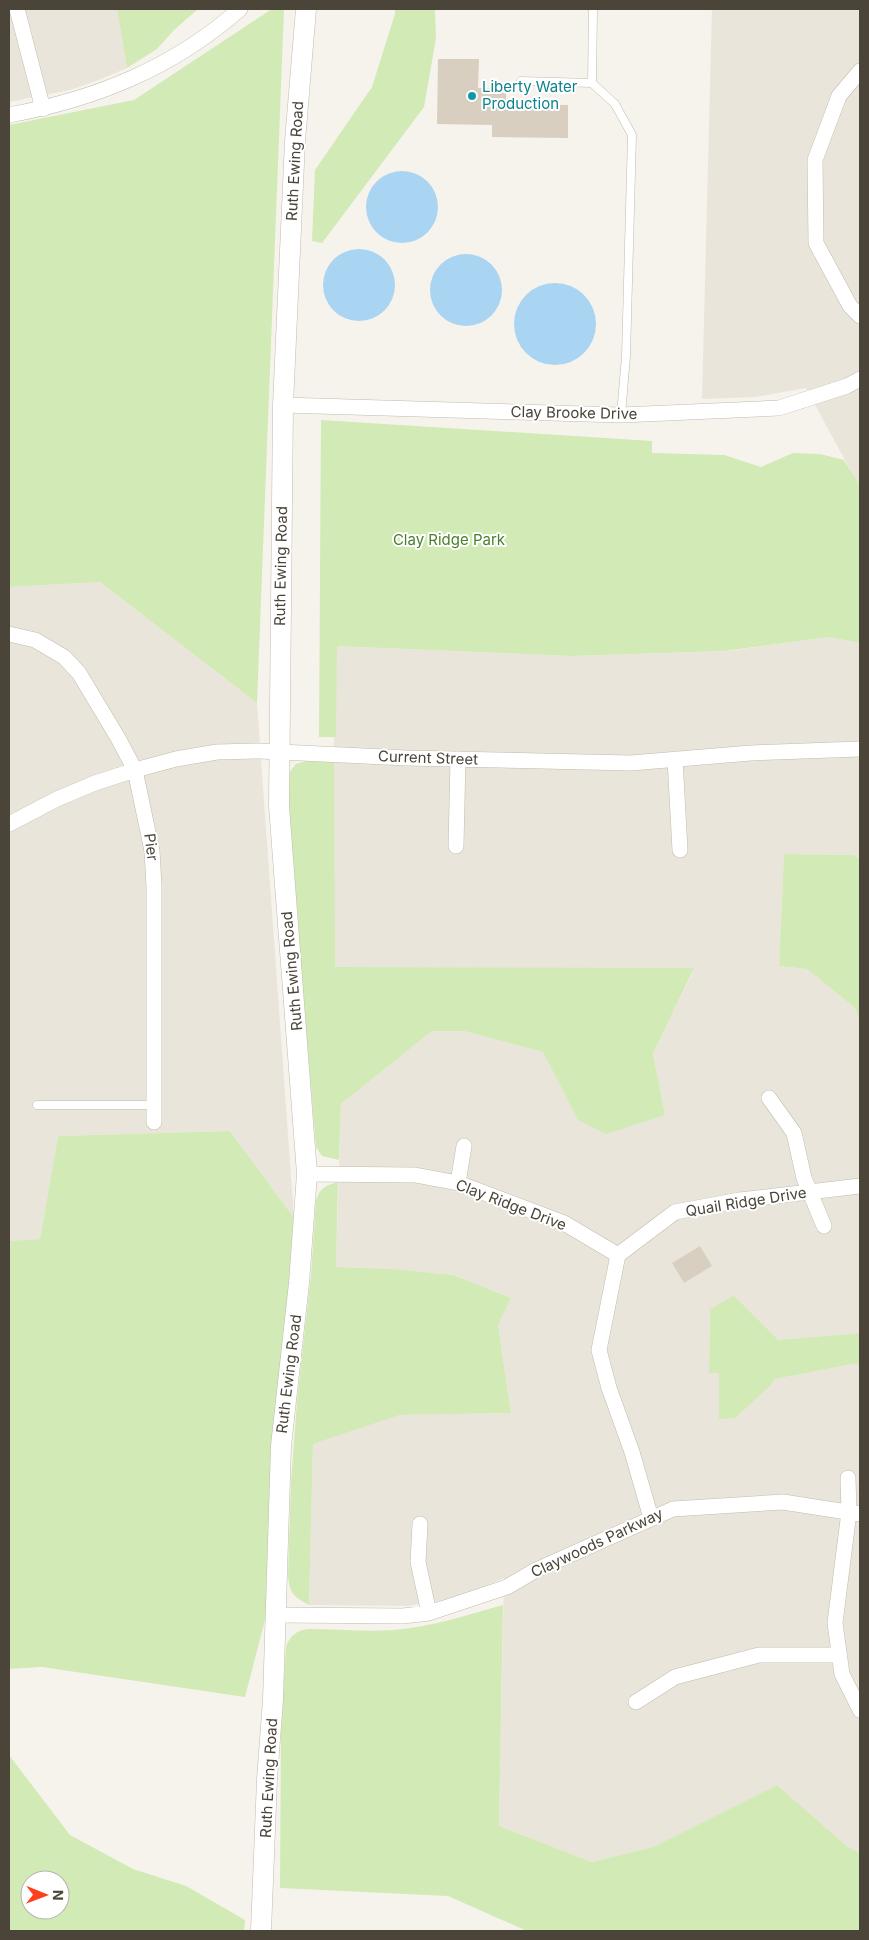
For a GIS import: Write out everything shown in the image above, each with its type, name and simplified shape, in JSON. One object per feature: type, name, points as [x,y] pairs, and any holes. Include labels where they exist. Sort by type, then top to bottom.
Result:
[{"type":"street","points":[[17,9],[43,109]]},
{"type":"street","points":[[9,115],[43,109],[117,86],[159,66],[191,47],[240,9]]},
{"type":"street","name":"Ruth Ewing Road","points":[[261,1931],[267,1779],[273,1700],[281,1446],[301,1265],[308,1174],[291,943],[280,828],[279,752],[283,405],[295,141],[306,9]]},
{"type":"street","points":[[860,71],[840,96],[815,160],[816,243],[850,306],[860,316]]},
{"type":"street","name":"Clay Brooke Drive","points":[[283,405],[622,415],[779,408],[847,386],[860,378]]},
{"type":"street","name":"Pier","points":[[9,634],[36,640],[64,656],[79,673],[135,770],[152,851],[154,886],[154,1122]]},
{"type":"street","name":"Current Street","points":[[9,824],[57,799],[96,783],[176,759],[217,752],[279,752],[458,759],[630,762],[751,753],[860,749]]},
{"type":"street","points":[[456,846],[458,759]]},
{"type":"street","points":[[675,759],[680,850]]},
{"type":"street","points":[[769,1098],[794,1133],[809,1192],[824,1226]]},
{"type":"street","points":[[458,1183],[464,1146]]},
{"type":"street","name":"Clay Ridge Drive","points":[[308,1174],[415,1175],[458,1183],[564,1223],[618,1256]]},
{"type":"street","name":"Quail Ridge Drive","points":[[618,1256],[675,1212],[740,1200],[860,1186]]},
{"type":"street","points":[[618,1256],[599,1350],[609,1388],[632,1452],[651,1518]]},
{"type":"street","points":[[848,1478],[855,1513],[835,1623],[842,1674],[860,1710]]},
{"type":"street","name":"Claywoods Parkway","points":[[276,1615],[404,1616],[429,1613],[507,1587],[536,1570],[673,1509],[783,1502],[855,1513]]},
{"type":"street","points":[[420,1524],[418,1562],[429,1613]]},
{"type":"street","points":[[636,1702],[675,1677],[759,1655],[839,1655]]},
{"type":"lane","points":[[592,83],[593,9]]},
{"type":"lane","points":[[521,81],[592,83],[615,104],[632,135],[627,346],[622,415]]},
{"type":"lane","points":[[37,1105],[154,1106]]},
{"type":"shaded area","points":[[9,9],[117,9],[127,68],[70,90],[9,102]]},
{"type":"shaded area","points":[[712,9],[860,9],[860,488],[806,388],[755,397],[702,399]]},
{"type":"shaded area","points":[[100,582],[257,703],[294,1218],[230,1131],[58,1136],[40,1239],[9,1241],[9,587]]},
{"type":"shaded area","points":[[829,637],[860,643],[860,859],[854,855],[784,854],[779,966],[807,969],[855,1008],[860,1023],[860,1333],[778,1340],[710,1309],[709,1372],[719,1373],[719,1418],[771,1385],[775,1379],[853,1364],[860,1365],[860,1853],[848,1847],[777,1785],[653,1847],[592,1862],[499,1826],[504,1578],[456,1598],[408,1606],[309,1605],[313,1444],[400,1415],[511,1413],[498,1325],[511,1298],[453,1275],[394,1269],[336,1267],[341,1104],[432,1031],[464,1031],[543,1052],[578,1120],[665,1115],[653,1054],[694,969],[334,967],[334,745],[337,646],[571,656],[728,651]]},
{"type":"green space","points":[[117,9],[198,9],[174,30],[157,49],[127,68]]},
{"type":"green space","points":[[272,9],[284,9],[257,703],[100,582],[9,587],[9,125],[134,100]]},
{"type":"green space","points":[[395,9],[435,9],[436,38],[424,107],[322,243],[312,241],[315,170],[372,87]]},
{"type":"green space","name":"Clay Ridge Park","points":[[321,420],[652,441],[652,453],[724,455],[761,467],[793,453],[820,454],[844,460],[860,486],[860,643],[829,637],[724,651],[571,656],[337,646],[336,737],[319,737]]},
{"type":"green space","points":[[306,761],[334,762],[335,967],[694,968],[653,1054],[665,1115],[606,1134],[578,1120],[543,1052],[464,1031],[432,1031],[341,1104],[339,1160],[322,1156],[316,1147],[286,787],[289,773],[296,764]]},
{"type":"green space","points":[[784,854],[854,855],[860,859],[860,1023],[855,1008],[807,969],[779,966]]},
{"type":"green space","points":[[230,1131],[294,1218],[265,1620],[245,1697],[42,1667],[9,1669],[9,1241],[40,1239],[58,1136]]},
{"type":"green space","points":[[338,1182],[336,1267],[394,1269],[453,1275],[511,1298],[498,1325],[511,1413],[400,1415],[313,1444],[309,1605],[293,1594],[288,1576],[291,1483],[297,1401],[311,1275],[316,1200],[324,1188]]},
{"type":"green space","points":[[734,1296],[778,1340],[860,1333],[860,1365],[853,1364],[775,1379],[771,1385],[735,1418],[719,1419],[719,1373],[709,1373],[710,1309]]},
{"type":"green space","points":[[503,1605],[499,1826],[592,1862],[653,1847],[777,1785],[848,1847],[860,1853],[860,1931],[527,1931],[448,1896],[280,1888],[281,1729],[286,1646],[290,1639],[297,1632],[308,1629],[372,1631],[421,1626]]},
{"type":"green space","points":[[9,1755],[70,1835],[133,1869],[186,1886],[245,1920],[244,1931],[9,1931]]},
{"type":"water","points":[[402,171],[422,177],[432,187],[438,207],[432,227],[422,237],[402,243],[382,237],[372,227],[366,207],[372,187],[382,177]]},
{"type":"water","points":[[359,249],[379,255],[389,265],[395,285],[389,305],[379,315],[359,321],[339,315],[329,305],[323,285],[329,265],[339,255]]},
{"type":"water","points":[[466,254],[486,260],[496,270],[502,290],[496,310],[486,320],[466,326],[446,320],[436,310],[430,290],[436,270],[446,260]]},
{"type":"water","points":[[547,283],[563,283],[578,290],[589,301],[596,316],[593,340],[584,353],[563,365],[547,365],[532,358],[521,347],[514,332],[514,316],[521,301],[532,290]]},
{"type":"building","name":"Liberty Water Production","points":[[438,59],[479,59],[478,88],[506,89],[506,104],[568,105],[568,138],[492,137],[492,125],[437,124]]},
{"type":"building","points":[[700,1246],[712,1266],[684,1283],[672,1263]]},
{"type":"place","name":"Liberty Water Production","points":[[472,96]]}]
